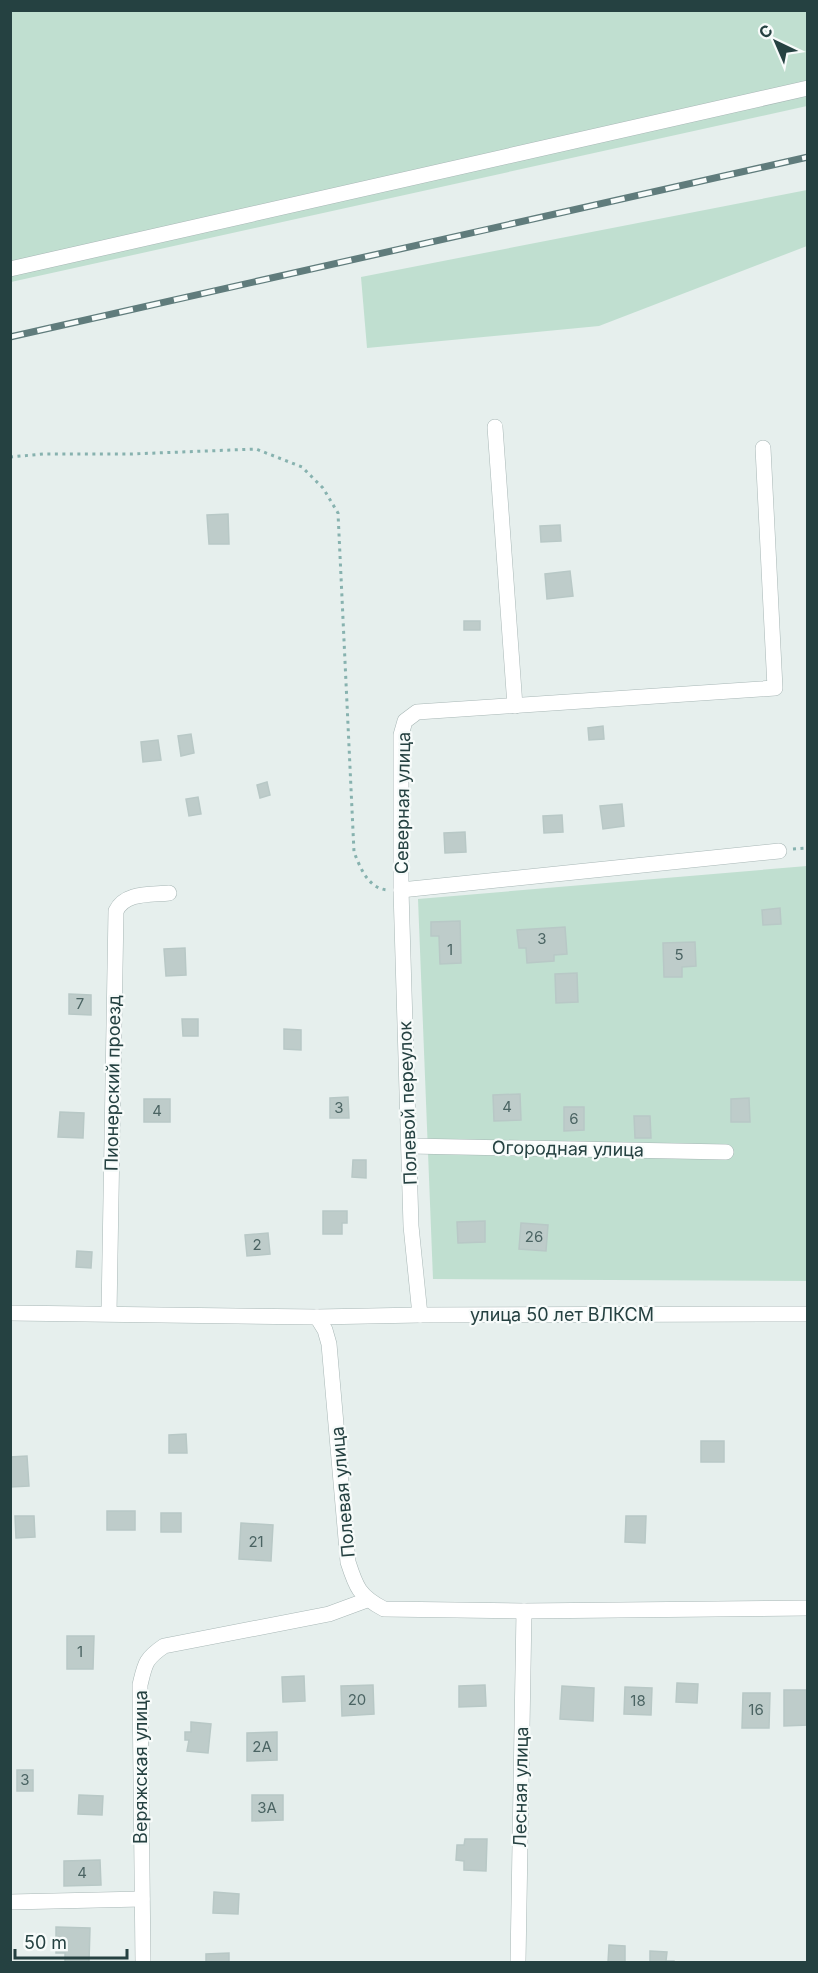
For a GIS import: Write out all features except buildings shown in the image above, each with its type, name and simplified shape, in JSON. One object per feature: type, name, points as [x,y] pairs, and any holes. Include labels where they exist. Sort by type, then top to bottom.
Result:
[{"type":"street","points":[[10,269],[807,88]]},
{"type":"street","points":[[495,427],[515,706]]},
{"type":"street","name":"Северная улица","points":[[401,890],[401,735],[405,721],[417,712],[775,688],[763,448]]},
{"type":"street","points":[[401,890],[779,851]]},
{"type":"street","name":"Полевой переулок","points":[[401,890],[411,1226],[420,1315]]},
{"type":"street","name":"Пионерский проезд","points":[[109,1313],[116,911],[125,899],[169,893]]},
{"type":"street","name":"Огородная улица","points":[[410,1146],[726,1152]]},
{"type":"street","points":[[10,1313],[316,1317]]},
{"type":"street","name":"улица 50 лет ВЛКСМ","points":[[316,1317],[807,1314]]},
{"type":"street","name":"Полевая улица","points":[[316,1317],[329,1344],[348,1562],[356,1588],[367,1600]]},
{"type":"street","points":[[367,1600],[384,1609],[524,1611],[807,1608]]},
{"type":"street","name":"Веряжская улица","points":[[143,1962],[140,1685],[150,1656],[165,1646],[329,1614],[367,1600]]},
{"type":"street","name":"Лесная улица","points":[[518,1962],[524,1611]]},
{"type":"street","points":[[10,1902],[142,1899]]},
{"type":"path","points":[[10,457],[43,454],[131,454],[256,449],[302,466],[323,488],[338,513],[354,852],[364,876],[382,890],[401,890]]},
{"type":"green space","points":[[10,11],[807,11],[807,106],[11,282]]},
{"type":"green space","points":[[807,190],[807,246],[599,326],[367,348],[361,277]]},
{"type":"green space","points":[[807,866],[807,1281],[433,1279],[418,899]]},
{"type":"railway","points":[[10,337],[808,157]]}]
